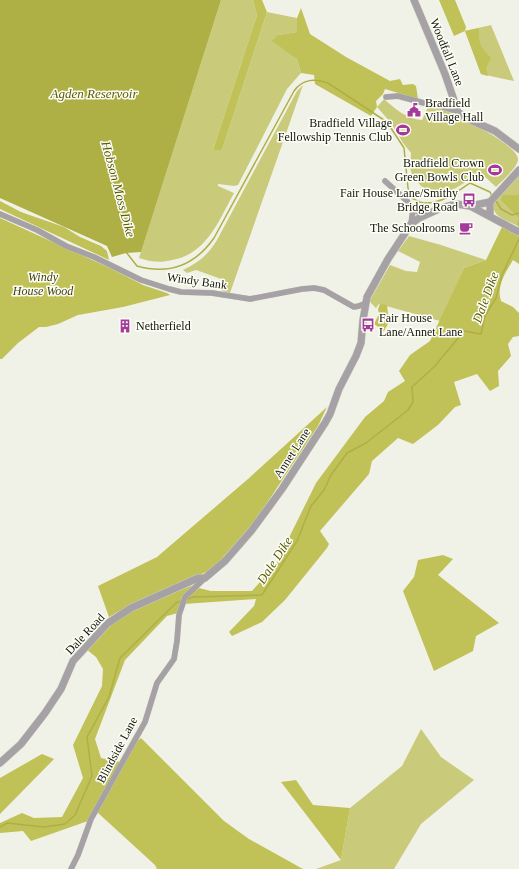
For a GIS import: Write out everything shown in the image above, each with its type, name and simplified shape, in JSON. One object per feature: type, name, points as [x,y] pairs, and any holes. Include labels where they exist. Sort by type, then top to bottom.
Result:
[{"type":"street","name":"Woodfall Lane","points":[[414,0],[445,74],[458,112]]},
{"type":"street","points":[[386,97],[398,96],[434,104],[458,112],[468,119],[495,131],[519,149]]},
{"type":"street","points":[[490,216],[491,202],[519,170]]},
{"type":"street","points":[[385,181],[407,201],[413,210],[427,214]]},
{"type":"street","points":[[470,206],[491,202]]},
{"type":"street","points":[[411,224],[427,214],[456,204],[470,206],[516,230]]},
{"type":"street","points":[[411,224],[413,210]]},
{"type":"street","name":"Windy Bank","points":[[0,214],[141,280],[169,289],[180,292],[212,293],[250,299],[314,288],[324,290],[354,306],[363,318]]},
{"type":"street","name":"Annet Lane","points":[[205,578],[230,556],[252,530],[282,489],[325,423],[330,414],[338,389],[356,356],[361,343],[363,318],[367,297],[388,259],[411,224]]},
{"type":"street","points":[[354,306],[359,306],[366,303]]},
{"type":"street","name":"Dale Road","points":[[0,763],[21,744],[45,714],[61,689],[73,661],[108,623],[131,608],[198,578],[205,578]]},
{"type":"street","name":"Blindside Lane","points":[[71,869],[78,855],[91,819],[145,722],[157,683],[174,659],[180,615],[185,597],[205,578]]},
{"type":"shaded area","points":[[221,0],[253,0],[257,15],[213,150],[222,150],[267,12],[297,18],[297,32],[278,35],[297,59],[301,73],[287,89],[238,185],[218,184],[218,186],[234,193],[217,224],[203,243],[184,257],[168,261],[160,262],[139,258]]},
{"type":"shaded area","points":[[491,25],[514,81],[481,74],[465,31]]},
{"type":"shaded area","points":[[303,85],[230,293],[222,291],[224,280],[196,270],[187,273],[183,270],[202,258],[214,245],[297,91]]},
{"type":"shaded area","points":[[384,99],[411,118],[422,120],[429,105],[434,105],[467,121],[507,145],[515,152],[518,162],[510,173],[496,187],[481,173],[439,198],[421,186],[412,175],[410,167],[411,153],[391,123],[377,107]]},
{"type":"shaded area","points":[[519,173],[519,193],[516,195],[504,195],[500,200],[518,218],[516,225],[497,215],[493,208],[493,203]]},
{"type":"shaded area","points":[[409,236],[486,260],[464,268],[440,321],[379,304],[376,308],[370,302],[390,265],[406,271],[417,272],[420,262],[398,251]]},
{"type":"shaded area","points":[[421,729],[441,757],[474,780],[421,824],[394,869],[316,869],[341,860],[350,808],[402,766]]},
{"type":"green space","points":[[253,0],[262,0],[267,12],[222,150],[213,150],[257,15]]},
{"type":"green space","points":[[439,0],[455,0],[466,27],[465,31],[454,36]]},
{"type":"green space","points":[[301,8],[310,34],[346,57],[390,81],[400,79],[403,85],[413,84],[416,86],[418,99],[385,89],[383,94],[376,101],[377,107],[371,116],[315,84],[314,75],[301,73],[297,59],[272,41],[278,35],[297,32],[297,18]]},
{"type":"green space","points":[[479,28],[481,45],[491,58],[486,68],[488,76],[481,74],[465,31]]},
{"type":"green space","points":[[519,193],[519,227],[516,225],[518,218],[500,200],[503,195],[516,195]]},
{"type":"green space","name":"Windy House Wood","points":[[0,201],[21,212],[64,227],[80,237],[101,246],[107,251],[109,260],[0,209]]},
{"type":"green space","name":"Windy House Wood","points":[[0,218],[110,268],[143,285],[170,295],[123,307],[78,315],[58,324],[39,327],[18,343],[2,359],[0,359]]},
{"type":"green space","points":[[502,227],[519,236],[519,264],[513,260],[507,269],[502,279],[500,295],[501,301],[513,307],[519,313],[519,336],[513,337],[508,344],[511,356],[498,371],[499,386],[490,391],[477,374],[454,382],[461,405],[455,407],[438,425],[413,444],[398,438],[372,461],[369,474],[320,531],[329,544],[327,548],[285,600],[262,622],[232,636],[229,632],[254,606],[256,599],[184,604],[186,598],[199,588],[211,591],[252,591],[276,564],[316,483],[365,417],[384,401],[388,392],[405,381],[399,371],[410,355],[430,341],[464,268],[486,260]]},
{"type":"green space","points":[[380,304],[387,305],[389,322],[384,331],[374,324],[379,314],[378,309]]},
{"type":"green space","points":[[327,407],[318,426],[259,515],[249,529],[212,570],[130,605],[109,617],[98,586],[157,557],[248,479]]},
{"type":"green space","points":[[443,555],[453,559],[438,575],[499,623],[476,636],[473,651],[434,671],[403,591],[414,577],[418,560]]},
{"type":"green space","points":[[193,585],[182,597],[178,613],[167,616],[125,660],[95,739],[101,758],[120,762],[88,821],[31,841],[23,831],[0,833],[0,823],[22,813],[34,818],[62,817],[83,778],[73,745],[102,686],[103,669],[96,657],[86,649],[108,625],[133,610]]},
{"type":"green space","points":[[141,738],[224,821],[249,839],[303,869],[157,869],[155,865],[97,812],[136,742]]},
{"type":"green space","points":[[42,754],[54,759],[0,814],[0,778]]},
{"type":"green space","points":[[296,780],[313,805],[350,808],[341,860],[281,782]]},
{"type":"water","name":"Agden Reservoir","points":[[0,0],[221,0],[141,252],[126,253],[112,257],[107,246],[0,198]]},
{"type":"waterway","points":[[126,252],[137,266],[160,269],[180,266],[190,261],[207,247],[214,238],[294,91],[301,84],[314,80],[328,83],[387,122],[404,148],[408,188],[412,198],[422,203],[437,202],[470,183],[490,192],[492,196]]},
{"type":"waterway","points":[[496,201],[501,209],[512,215],[519,213]]},
{"type":"waterway","name":"Dale Dike","points":[[187,599],[193,597],[262,595],[297,541],[311,506],[324,490],[331,475],[347,453],[366,443],[408,410],[413,402],[412,387],[434,367],[464,331],[481,334],[485,316],[496,298],[502,275],[519,239]]},
{"type":"waterway","name":"Dale Dike","points":[[0,827],[7,823],[44,827],[65,824],[75,815],[92,776],[87,737],[109,697],[120,658],[176,603],[181,601]]},
{"type":"place","name":"Bradfield Village Hall","points":[[414,110]]},
{"type":"place","name":"Bradfield Village Fellowship Tennis Club","points":[[403,130]]},
{"type":"place","name":"Bradfield Crown Green Bowls Club","points":[[495,170]]},
{"type":"place","name":"Fair House Lane/Smithy Bridge Road","points":[[469,200]]},
{"type":"place","name":"The Schoolrooms","points":[[466,228]]},
{"type":"place","name":"Fair House Lane/Annet Lane","points":[[368,325]]},
{"type":"place","name":"Netherfield","points":[[125,326]]},
{"type":"water label","name":"Hobson Moss Dike","points":[[119,189]]}]
